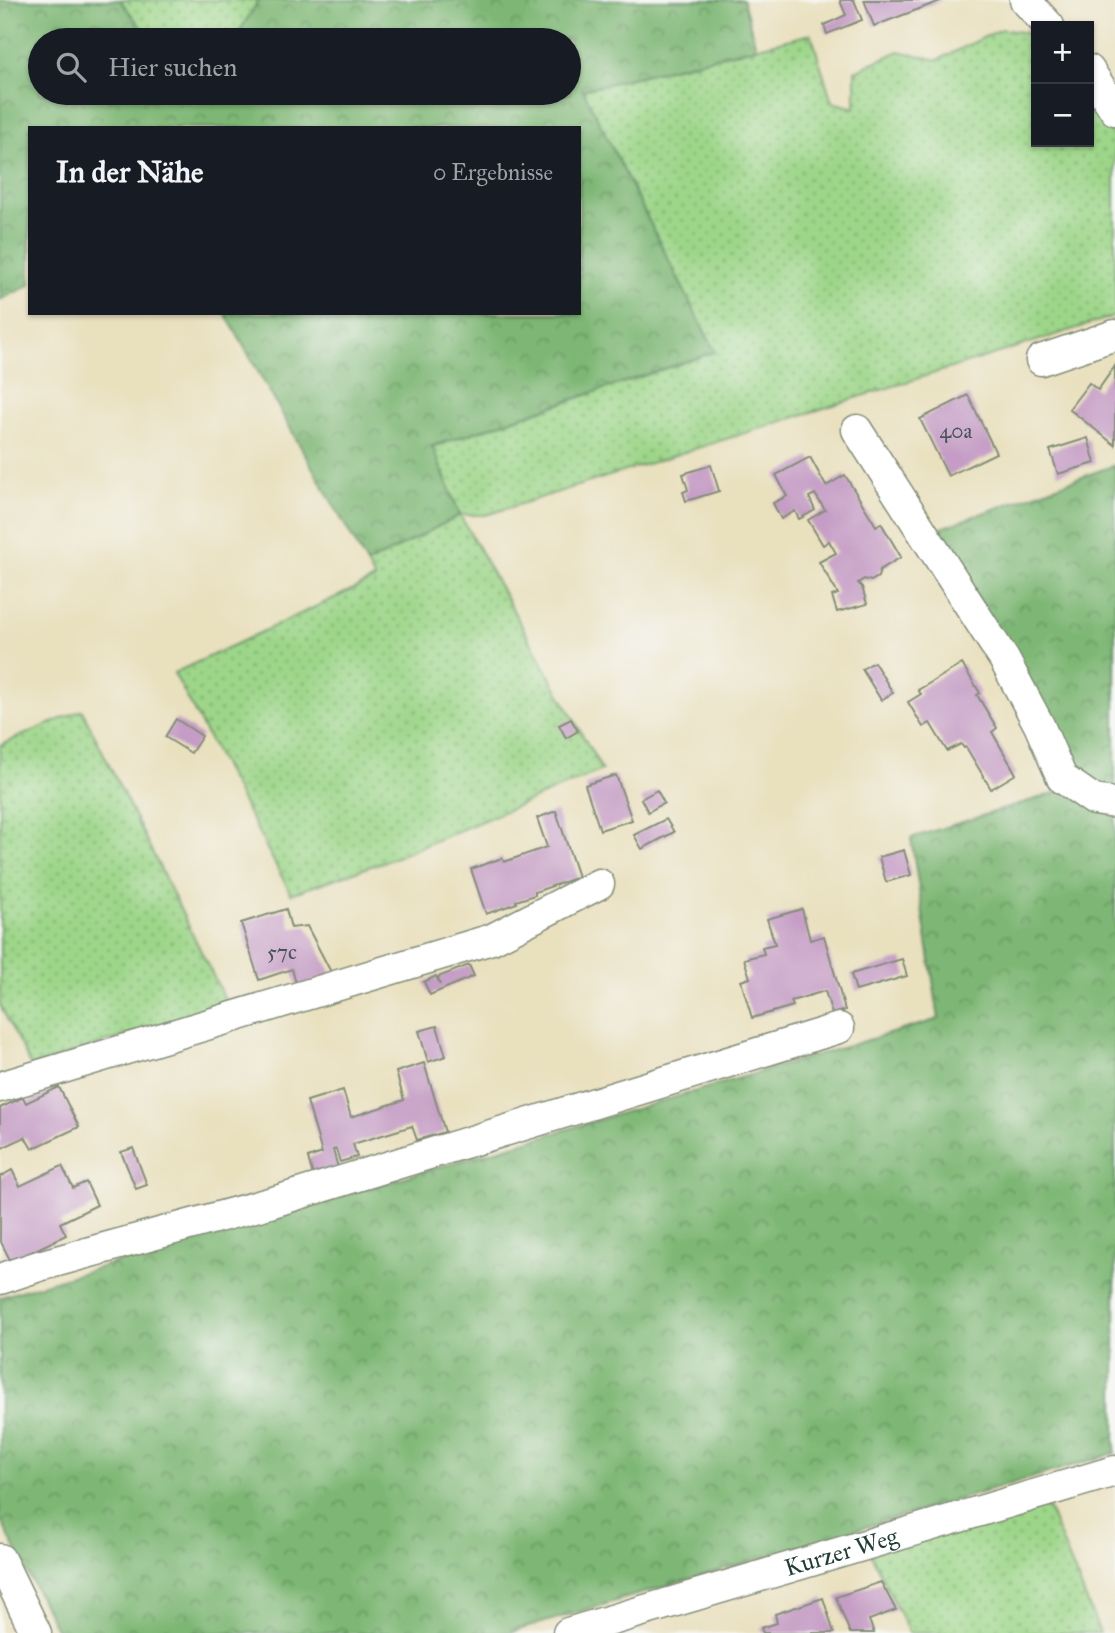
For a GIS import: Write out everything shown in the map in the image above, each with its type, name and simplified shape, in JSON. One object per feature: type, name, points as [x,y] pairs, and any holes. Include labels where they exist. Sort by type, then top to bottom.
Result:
[{"type":"street","points":[[1025,0],[1044,21]]},
{"type":"street","points":[[1094,78],[1115,110]]},
{"type":"street","points":[[1041,360],[1115,335]]},
{"type":"street","points":[[857,430],[1004,659],[1039,725],[1062,778],[1094,800],[1115,803]]},
{"type":"street","points":[[0,1087],[492,939],[599,884]]},
{"type":"street","points":[[0,1279],[273,1202],[839,1028]]},
{"type":"street","name":"Kurzer Weg","points":[[568,1633],[1115,1471]]},
{"type":"street","points":[[0,1559],[36,1633]]},
{"type":"green space","points":[[0,0],[120,0],[142,28],[28,28],[28,105],[581,105],[581,28],[242,28],[259,0],[743,0],[756,47],[583,90],[715,352],[432,446],[460,515],[367,564],[226,315],[581,315],[581,126],[28,126],[28,286],[0,300]]},
{"type":"green space","points":[[120,0],[259,0],[242,28],[142,28]]},
{"type":"green space","points":[[1001,29],[1031,34],[1031,147],[1094,147],[1094,108],[1115,139],[1115,316],[486,515],[460,515],[432,447],[715,352],[583,90],[811,34],[832,102],[855,108],[855,71],[899,51],[938,60]]},
{"type":"green space","points":[[1115,465],[1115,1453],[508,1633],[58,1633],[0,1519],[0,1297],[939,1019],[911,838],[1090,782],[936,530]]},
{"type":"green space","points":[[460,515],[602,770],[394,858],[291,894],[174,673],[375,579],[367,564]]},
{"type":"green space","points":[[82,710],[227,1004],[31,1066],[0,1005],[0,745]]},
{"type":"green space","points":[[1045,1500],[1100,1633],[909,1633],[870,1552]]},
{"type":"building","points":[[854,0],[862,20],[827,34],[824,25],[846,15],[840,1]]},
{"type":"building","points":[[864,0],[943,0],[874,26]]},
{"type":"building","points":[[1115,366],[1115,445],[1069,409],[1089,383],[1098,390]]},
{"type":"building","points":[[968,395],[996,453],[948,476],[920,419]]},
{"type":"building","points":[[1088,438],[1095,463],[1058,474],[1050,450]]},
{"type":"building","points":[[810,457],[826,486],[845,475],[876,526],[881,523],[901,557],[880,570],[878,577],[871,581],[864,579],[858,583],[862,587],[867,604],[837,612],[832,596],[838,594],[819,562],[836,553],[829,541],[823,545],[808,520],[825,510],[815,494],[809,497],[815,510],[799,519],[795,511],[781,519],[773,503],[787,496],[776,475]]},
{"type":"building","points":[[711,465],[719,491],[686,501],[683,492],[688,490],[683,474]]},
{"type":"building","points":[[874,662],[893,693],[881,700],[862,669]]},
{"type":"building","points":[[962,664],[980,693],[977,695],[997,728],[992,732],[1016,774],[991,789],[966,747],[961,744],[947,751],[930,723],[923,727],[908,702],[921,694],[918,690]]},
{"type":"building","points":[[176,719],[202,736],[191,753],[165,737]]},
{"type":"building","points":[[571,719],[578,731],[566,738],[559,725]]},
{"type":"building","points":[[616,775],[632,820],[600,830],[585,785]]},
{"type":"building","points":[[657,790],[664,803],[648,812],[641,799]]},
{"type":"building","points":[[556,811],[578,877],[535,892],[535,895],[486,914],[471,869],[502,858],[504,862],[547,847],[537,818]]},
{"type":"building","points":[[666,819],[674,832],[642,849],[634,835]]},
{"type":"building","points":[[904,850],[911,875],[886,882],[879,857]]},
{"type":"building","points":[[286,909],[291,928],[307,926],[333,976],[297,987],[292,969],[259,980],[241,923]]},
{"type":"building","points":[[802,909],[810,940],[824,936],[845,1010],[832,1014],[825,991],[791,1001],[793,1006],[752,1018],[741,981],[750,978],[744,959],[764,954],[762,947],[775,944],[767,919]]},
{"type":"building","points":[[902,959],[907,976],[856,991],[851,974]]},
{"type":"building","points":[[469,965],[474,976],[430,995],[424,982],[436,976],[440,985],[438,977]]},
{"type":"building","points":[[437,1026],[446,1056],[428,1062],[419,1031]]},
{"type":"building","points":[[424,1063],[445,1132],[417,1140],[412,1126],[353,1144],[357,1157],[340,1162],[336,1149],[333,1150],[339,1171],[314,1179],[308,1158],[322,1153],[307,1101],[343,1090],[351,1117],[404,1100],[396,1072]]},
{"type":"building","points":[[59,1087],[79,1127],[32,1149],[25,1137],[0,1149],[0,1108],[23,1097],[26,1103]]},
{"type":"building","points":[[133,1148],[147,1185],[136,1189],[121,1152]]},
{"type":"building","points":[[62,1166],[73,1188],[86,1182],[97,1205],[60,1223],[66,1235],[11,1262],[0,1240],[0,1177],[12,1170],[20,1186]]},
{"type":"building","points":[[881,1582],[896,1610],[869,1620],[874,1633],[850,1633],[836,1597]]},
{"type":"building","points":[[823,1598],[834,1633],[763,1633],[761,1628],[777,1623],[775,1614]]}]
